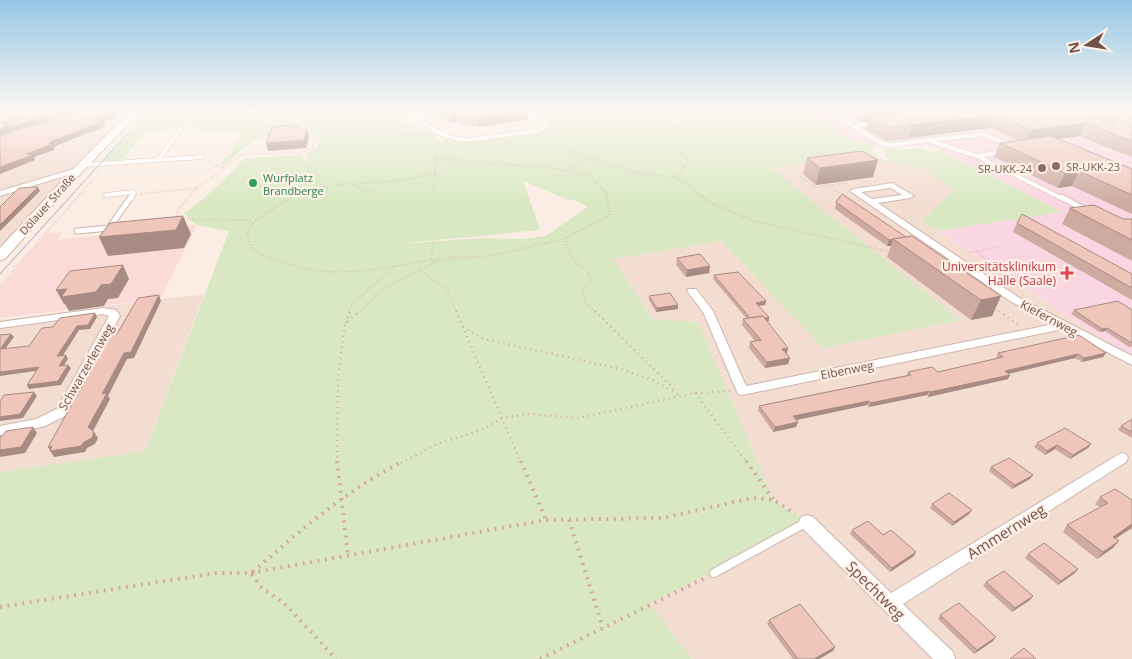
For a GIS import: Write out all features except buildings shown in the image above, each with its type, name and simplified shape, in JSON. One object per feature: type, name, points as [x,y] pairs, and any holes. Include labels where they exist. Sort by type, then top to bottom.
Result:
[{"type":"main road","name":"Dölauer Straße","points":[[0,256],[106,142]]},
{"type":"street","points":[[0,194],[80,168]]},
{"type":"street","name":"Kiefernweg","points":[[870,202],[910,196],[892,185],[854,191],[870,202],[1014,299],[1132,361]]},
{"type":"street","points":[[692,291],[708,311],[742,391]]},
{"type":"street","name":"Schwarzerlenweg","points":[[0,325],[103,311],[112,312],[115,316],[62,412],[51,420],[35,426],[0,431]]},
{"type":"street","name":"Eibenweg","points":[[742,391],[1063,326]]},
{"type":"street","name":"Ammernweg","points":[[890,603],[1121,458]]},
{"type":"street","name":"Spechtweg","points":[[807,522],[946,659]]},
{"type":"lane","points":[[158,160],[172,142]]},
{"type":"lane","points":[[878,142],[882,144],[895,145],[916,142]]},
{"type":"lane","points":[[932,142],[977,156],[1088,211]]},
{"type":"lane","points":[[1002,142],[1015,147]]},
{"type":"lane","points":[[977,156],[1004,152]]},
{"type":"lane","points":[[80,168],[108,163],[202,157]]},
{"type":"lane","points":[[77,231],[109,228],[134,194],[133,192],[106,195]]},
{"type":"lane","points":[[714,573],[807,522]]},
{"type":"path","name":"Dölauer Straße","points":[[0,285],[127,142]]},
{"type":"path","points":[[300,154],[312,148],[314,142]]},
{"type":"path","points":[[561,142],[570,151],[630,172],[677,178],[710,204],[754,221],[886,252],[894,252]]},
{"type":"path","points":[[672,142],[688,160],[677,178]]},
{"type":"path","points":[[434,188],[438,151],[448,144]]},
{"type":"path","points":[[253,223],[231,218],[185,219],[176,216],[180,208],[197,188],[242,155],[303,152]]},
{"type":"path","points":[[568,171],[586,156]]},
{"type":"path","points":[[202,157],[215,166],[227,167]]},
{"type":"path","points":[[345,324],[386,287],[432,264],[501,254],[566,238],[609,216],[607,194],[589,175],[544,167],[436,159]]},
{"type":"path","points":[[874,160],[883,159]]},
{"type":"path","points":[[810,171],[801,172],[800,177],[817,188],[829,186],[844,196]]},
{"type":"path","points":[[435,172],[415,179],[349,184],[305,191],[253,223],[247,233],[252,249],[281,262],[319,270],[346,271],[396,265],[444,256],[484,256]]},
{"type":"path","points":[[349,184],[363,187],[373,193]]},
{"type":"path","points":[[134,194],[197,188]]},
{"type":"path","points":[[566,238],[565,247],[568,252],[590,275],[590,284],[582,292],[586,303],[682,396]]},
{"type":"path","points":[[432,264],[433,240]]},
{"type":"path","points":[[982,265],[990,268],[996,267],[974,251],[1000,246]]},
{"type":"path","points":[[348,555],[337,459],[338,377],[345,324],[352,304],[396,265]]},
{"type":"path","points":[[420,270],[446,288],[546,520]]},
{"type":"path","points":[[990,306],[1030,333]]},
{"type":"path","points":[[463,327],[484,339],[621,369],[653,380],[682,396]]},
{"type":"path","points":[[252,573],[300,530],[342,499],[396,465],[436,445],[484,429],[502,418],[527,414],[579,418],[694,393],[742,391]]},
{"type":"path","points":[[694,393],[711,412],[774,500],[807,522]]},
{"type":"path","points":[[0,607],[216,573],[252,573],[546,520],[663,518],[752,498],[774,500]]},
{"type":"path","points":[[569,520],[603,628]]},
{"type":"path","points":[[252,573],[261,587],[286,605],[336,659]]},
{"type":"path","points":[[540,659],[714,573]]},
{"type":"shaded area","points":[[0,142],[107,142],[0,253]]},
{"type":"shaded area","name":"Universitätsklinikum Halle (Saale)","points":[[855,142],[1132,142],[1132,354],[1114,346],[938,231],[1061,212],[932,146],[886,146]]},
{"type":"shaded area","points":[[861,155],[923,169],[954,189],[922,221],[1114,346],[1132,354],[1132,659],[692,659],[649,604],[807,522],[774,500],[698,322],[652,319],[614,259],[721,241],[824,347],[960,320],[770,168]]},
{"type":"shaded area","points":[[197,225],[160,299],[0,318],[0,287],[46,234],[62,232],[57,240]]},
{"type":"shaded area","points":[[204,294],[145,451],[0,472],[0,320]]},
{"type":"green space","points":[[121,142],[138,142],[120,162],[99,164]]},
{"type":"green space","points":[[236,142],[252,142],[226,164],[219,164],[232,151]]},
{"type":"green space","points":[[319,142],[441,142],[443,144],[444,142],[855,142],[875,145],[872,151],[878,159],[861,155],[771,168],[960,320],[823,348],[721,241],[614,259],[652,319],[698,322],[774,500],[807,522],[650,604],[692,659],[0,659],[0,472],[145,451],[229,231],[197,225],[184,214],[246,158],[301,155],[304,161],[308,160],[305,155],[317,148]],"holes":[[[523,181],[564,198],[580,202],[587,207],[546,236],[522,239],[483,238],[395,244],[540,230]]]},
{"type":"green space","points":[[921,147],[929,152],[940,150],[1062,212],[938,231],[922,221],[954,189],[923,169],[888,161],[884,153],[888,148],[899,150]]},
{"type":"tram line","points":[[0,274],[120,142]]},
{"type":"place","name":"SR-UKK-23","points":[[1056,166]]},
{"type":"place","name":"SR-UKK-24","points":[[1042,168]]},
{"type":"place","name":"Wurfplatz Brandberge","points":[[253,183]]},
{"type":"place","name":"Universitätsklinikum Halle (Saale)","points":[[1067,273]]}]
